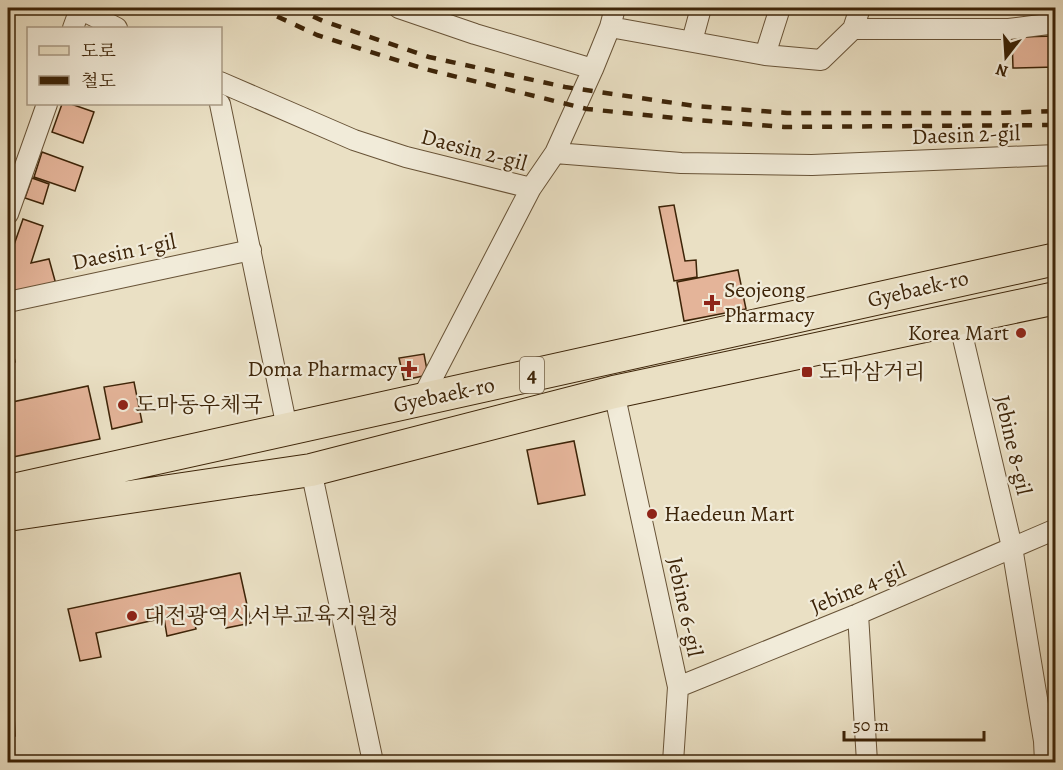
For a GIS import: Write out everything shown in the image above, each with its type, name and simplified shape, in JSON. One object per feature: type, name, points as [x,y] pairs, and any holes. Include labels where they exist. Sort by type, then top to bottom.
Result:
[{"type":"main road","name":"Gyebaek-ro","points":[[8,509],[287,428],[1056,259]]},
{"type":"main road","name":"Gyebaek-ro","points":[[8,509],[311,470],[614,392],[958,317],[1056,298]]},
{"type":"street","points":[[399,8],[475,34],[593,69]]},
{"type":"street","points":[[531,188],[555,153],[593,69],[615,8]]},
{"type":"street","points":[[692,41],[701,8]]},
{"type":"street","points":[[765,56],[780,8]]},
{"type":"street","points":[[610,27],[765,56],[821,60],[853,28],[860,8]]},
{"type":"street","points":[[73,27],[80,9],[115,27]]},
{"type":"street","points":[[853,28],[1009,29],[1056,23]]},
{"type":"street","name":"Daesin 2-gil","points":[[222,83],[354,140],[406,157],[531,188],[421,400]]},
{"type":"street","points":[[8,214],[47,105]]},
{"type":"street","points":[[220,105],[287,428]]},
{"type":"street","name":"Daesin 2-gil","points":[[555,153],[681,164],[812,165],[1056,155]]},
{"type":"street","name":"Daesin 1-gil","points":[[8,302],[251,249]]},
{"type":"street","name":"Jebine 8-gil","points":[[958,317],[1012,548],[1044,741],[1045,762]]},
{"type":"street","name":"Jebine 6-gil","points":[[614,392],[678,687],[674,762]]},
{"type":"street","points":[[311,470],[373,762]]},
{"type":"street","name":"Jebine 4-gil","points":[[678,687],[858,614],[1056,529]]},
{"type":"street","points":[[858,614],[867,762]]},
{"type":"building","points":[[1056,36],[1056,67],[1013,68],[1012,37]]},
{"type":"building","points":[[62,105],[74,105],[94,112],[83,143],[52,132]]},
{"type":"building","points":[[42,152],[83,167],[75,191],[34,177]]},
{"type":"building","points":[[32,178],[49,184],[43,204],[25,198]]},
{"type":"building","points":[[674,205],[685,261],[696,260],[697,277],[674,281],[659,207]]},
{"type":"building","points":[[23,219],[43,226],[31,263],[49,259],[57,288],[8,301],[8,262]]},
{"type":"building","points":[[738,270],[746,309],[684,321],[677,282]]},
{"type":"building","points":[[8,326],[15,362],[8,364]]},
{"type":"building","points":[[424,354],[427,370],[423,376],[404,380],[399,358]]},
{"type":"building","points":[[8,379],[12,402],[88,386],[100,439],[8,458]]},
{"type":"building","name":"도마동우체국","points":[[134,382],[142,422],[112,429],[104,387]]},
{"type":"building","points":[[574,441],[585,495],[538,504],[527,450]]},
{"type":"building","name":"대전광역시서부교육지원청","points":[[240,573],[251,623],[226,628],[222,608],[193,614],[196,629],[167,636],[164,618],[96,633],[101,657],[80,661],[68,609]]},
{"type":"building","points":[[8,584],[15,736],[8,736]]},
{"type":"railway","points":[[259,8],[317,35],[425,69],[587,109],[784,127],[1056,125]]},
{"type":"railway","points":[[295,8],[323,21],[429,57],[565,87],[695,106],[787,113],[1056,111]]},
{"type":"place","name":"Seojeong Pharmacy","points":[[712,303]]},
{"type":"place","name":"Korea Mart","points":[[1021,333]]},
{"type":"place","name":"Doma Pharmacy","points":[[409,369]]},
{"type":"place","name":"도마삼거리","points":[[807,372]]},
{"type":"place","name":"도마동우체국","points":[[123,405]]},
{"type":"place","name":"Haedeun Mart","points":[[652,514]]},
{"type":"place","name":"대전광역시서부교육지원청","points":[[132,616]]}]
